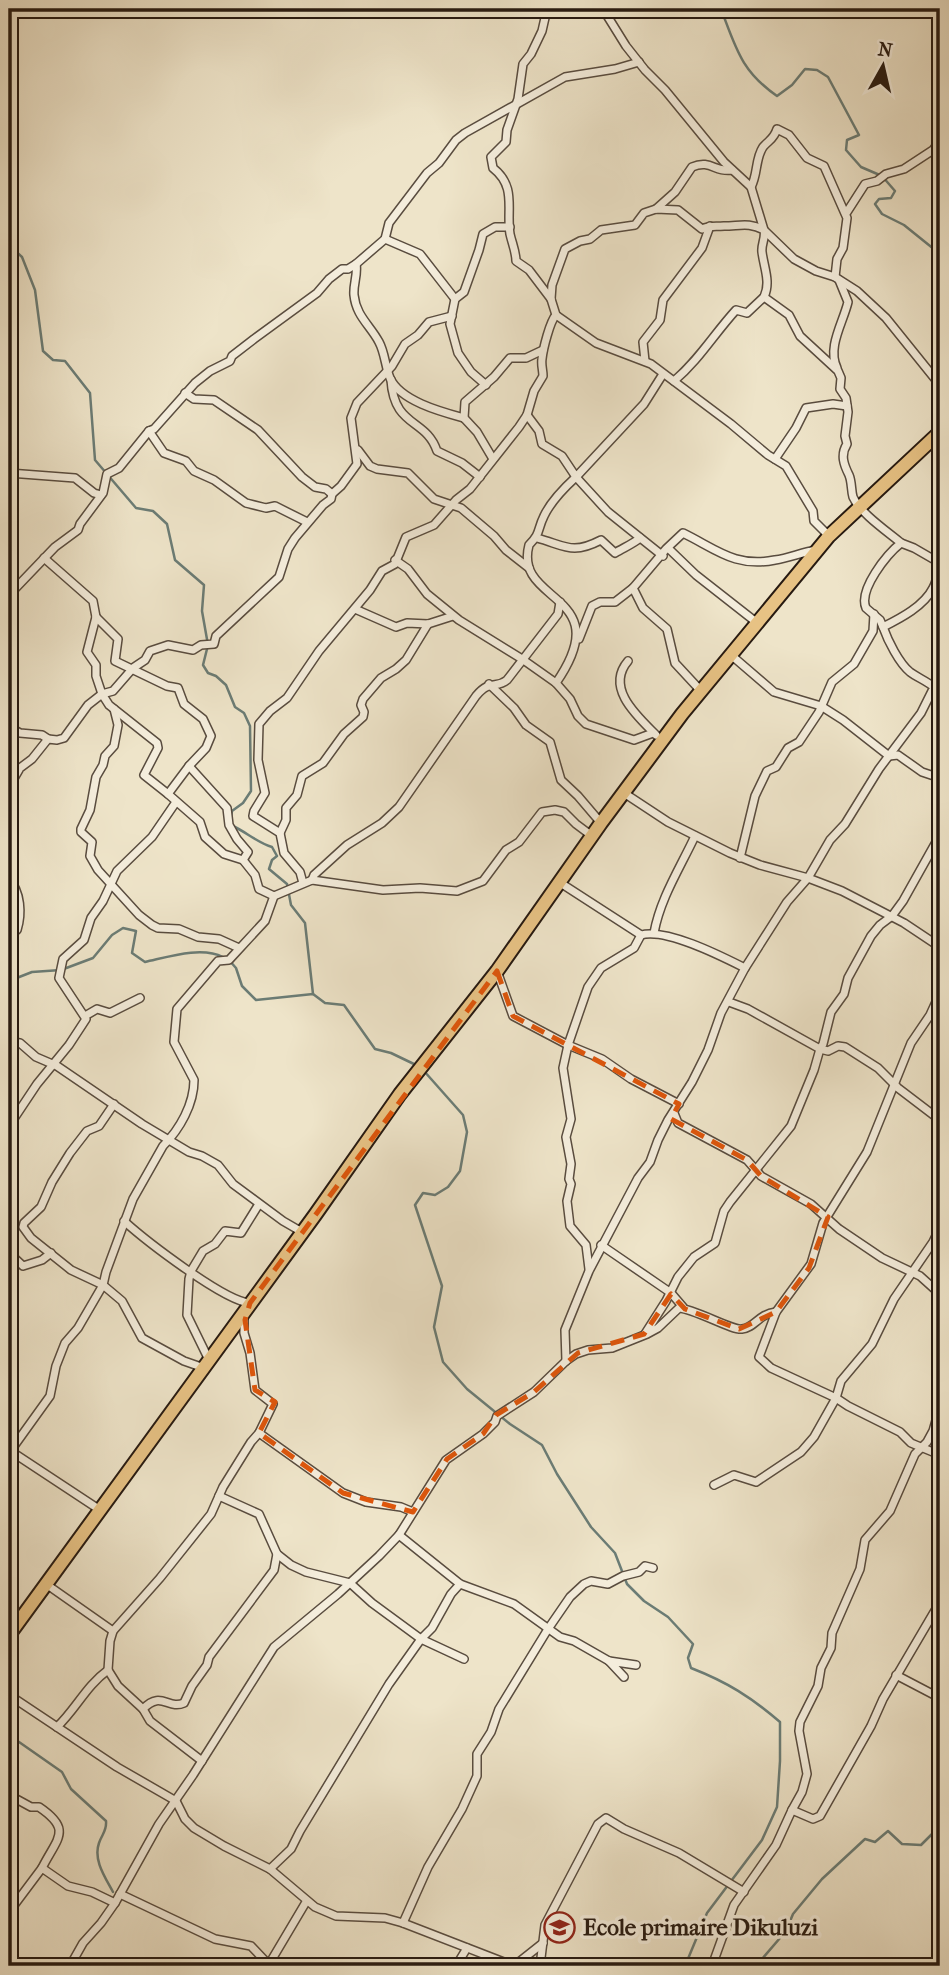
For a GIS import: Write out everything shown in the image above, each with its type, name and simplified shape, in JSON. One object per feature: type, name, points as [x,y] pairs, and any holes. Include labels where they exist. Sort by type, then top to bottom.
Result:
[{"type":"highway","points":[[9,1635],[400,1094],[497,971],[624,793],[658,737],[701,691],[829,536],[940,432]]},
{"type":"street","points":[[547,9],[542,30],[531,54],[523,64],[517,105],[507,130],[506,142],[491,157],[493,168],[504,177],[509,196],[510,227],[516,261],[527,268],[551,299],[556,315],[596,343],[645,361],[786,466],[813,511],[814,521],[829,536]]},
{"type":"street","points":[[603,9],[639,62],[732,170],[751,187],[764,230],[762,253],[768,287],[764,297],[747,313],[736,310],[703,353],[674,381]]},
{"type":"street","points":[[9,595],[58,544],[75,533],[101,495],[107,474],[119,468],[185,393],[210,371],[230,361],[232,356],[254,339],[299,308],[342,269],[356,264],[386,239],[389,223],[459,137],[565,77],[639,62]]},
{"type":"street","points":[[751,187],[764,145],[773,139],[777,129],[781,129],[807,158],[824,166],[847,212]]},
{"type":"street","points":[[883,627],[924,599],[933,589],[940,564],[901,543],[860,507],[853,496],[843,450],[847,442],[846,398],[840,388],[841,378],[834,361],[834,345],[848,302],[837,278],[837,259],[843,248],[847,212],[866,183],[904,169],[933,150],[940,140]]},
{"type":"street","points":[[551,299],[552,282],[568,246],[590,239],[601,230],[635,225],[644,214],[656,209],[675,192],[692,167],[709,163],[723,170],[732,170]]},
{"type":"street","points":[[656,209],[675,209],[700,229],[710,225],[752,224],[764,230],[794,259],[837,278],[880,311],[940,384]]},
{"type":"street","points":[[645,361],[643,342],[660,320],[663,300],[702,248],[710,225]]},
{"type":"street","points":[[486,385],[471,372],[456,350],[450,330],[452,316],[455,299],[464,292],[484,231],[495,227],[510,227]]},
{"type":"street","points":[[386,239],[419,254],[455,299]]},
{"type":"street","points":[[356,264],[358,272],[354,294],[357,310],[379,342],[391,379],[393,400],[404,416],[430,437],[437,451],[462,463],[480,477]]},
{"type":"street","points":[[764,297],[789,316],[800,336],[838,371]]},
{"type":"street","points":[[280,833],[253,816],[265,793],[258,760],[258,727],[270,711],[287,698],[319,651],[370,590],[382,571],[393,565],[406,537],[434,525],[480,477],[527,415],[534,391],[543,376],[543,350],[552,319],[556,315]]},
{"type":"street","points":[[9,727],[20,733],[57,740],[64,738],[78,716],[102,694],[113,691],[132,668],[145,660],[149,652],[171,645],[193,650],[201,645],[214,644],[216,636],[279,578],[288,549],[307,522],[331,500],[332,494],[355,468],[356,447],[351,418],[356,403],[388,369],[405,344],[418,335],[429,322],[452,316]]},
{"type":"street","points":[[464,418],[465,402],[486,385],[510,358],[526,358],[543,350]]},
{"type":"street","points":[[529,568],[528,547],[537,538],[546,511],[644,404],[663,374]]},
{"type":"street","points":[[391,379],[400,391],[434,410],[464,418],[477,432],[493,459]]},
{"type":"street","points":[[185,393],[194,399],[214,400],[258,430],[302,477],[315,487],[327,489],[332,494]]},
{"type":"street","points":[[775,458],[806,408],[833,404],[847,406]]},
{"type":"street","points":[[527,415],[539,430],[545,447],[562,456],[576,477],[608,512],[663,555]]},
{"type":"street","points":[[149,431],[164,453],[186,461],[194,471],[214,480],[246,503],[266,508],[275,506],[307,522]]},
{"type":"street","points":[[356,447],[370,466],[408,473],[431,497],[463,509],[494,536],[506,550],[529,568],[550,595],[571,615],[577,629],[577,643]]},
{"type":"street","points":[[9,473],[75,478],[94,493],[101,495]]},
{"type":"street","points":[[556,683],[567,668],[592,606],[600,602],[615,602],[633,588],[683,533],[724,556],[737,560],[771,561],[800,552],[818,550]]},
{"type":"street","points":[[537,538],[574,549],[590,547],[601,540],[615,553],[640,538]]},
{"type":"street","points":[[566,1361],[565,1330],[589,1271],[708,1050],[716,1026],[745,968],[787,902],[808,878],[830,840],[845,824],[938,686],[912,673],[905,666],[880,620],[864,604],[864,596],[887,556],[901,543]]},
{"type":"street","points":[[669,549],[696,575],[756,622]]},
{"type":"street","points":[[44,558],[93,601],[96,617],[87,652],[96,665],[96,676],[102,694],[114,709],[157,743],[158,748],[144,775],[200,821],[205,837],[224,854],[243,860],[255,876],[259,889],[274,896]]},
{"type":"street","points":[[395,560],[408,569],[427,594],[453,616],[556,683],[570,699],[578,716],[589,726],[634,740],[658,737]]},
{"type":"street","points":[[633,588],[643,608],[667,629],[675,663],[701,691]]},
{"type":"street","points":[[312,880],[346,845],[382,823],[398,807],[466,709],[483,688],[489,684],[504,682],[552,623],[558,614],[560,602]]},
{"type":"street","points":[[355,609],[396,627],[407,623],[428,624],[453,616]]},
{"type":"street","points":[[740,858],[755,796],[767,771],[776,766],[788,748],[799,742],[832,682],[854,664],[873,631],[874,614]]},
{"type":"street","points":[[552,623],[571,615]]},
{"type":"street","points":[[96,617],[118,639],[116,661],[167,686],[178,688],[184,704],[206,723],[211,736],[209,744],[168,794]]},
{"type":"street","points":[[303,883],[300,872],[286,856],[280,833],[286,820],[286,807],[298,795],[302,776],[323,763],[347,731],[363,717],[363,699],[381,678],[406,660],[428,624]]},
{"type":"street","points":[[731,655],[774,692],[821,706],[889,756],[898,755],[922,772],[940,778]]},
{"type":"street","points":[[628,661],[620,672],[621,692],[628,704],[658,737]]},
{"type":"street","points":[[489,684],[526,724],[550,743],[561,780],[601,823]]},
{"type":"street","points":[[114,709],[118,724],[114,746],[105,755],[96,778],[91,808],[80,830],[92,842],[91,858],[98,870],[139,915],[155,927],[179,929],[198,937],[219,939],[239,948]]},
{"type":"street","points":[[9,787],[20,768],[32,759],[48,738]]},
{"type":"street","points":[[189,766],[227,808],[229,825],[248,853],[243,860]]},
{"type":"street","points":[[624,793],[668,822],[740,858],[842,891],[892,916],[940,947]]},
{"type":"street","points":[[9,1126],[37,1084],[84,1024],[85,1016],[61,983],[61,965],[66,956],[85,939],[91,918],[117,872],[152,837],[176,802]]},
{"type":"street","points":[[100,1510],[9,1452],[50,1396],[56,1366],[67,1340],[78,1328],[103,1285],[124,1221],[149,1170],[192,1101],[195,1082],[173,1040],[177,1009],[218,961],[229,960],[265,921],[274,896],[303,883],[312,880],[383,891],[420,888],[457,891],[483,881],[506,850],[519,842],[542,812],[564,811],[592,836]]},
{"type":"street","points":[[644,1334],[671,1293],[678,1277],[694,1257],[715,1243],[724,1211],[792,1126],[823,1044],[831,1012],[845,994],[848,978],[871,936],[892,916],[940,835]]},
{"type":"street","points":[[654,933],[661,904],[695,836]]},
{"type":"street","points":[[9,879],[18,891],[19,900],[19,925],[17,930],[9,935]]},
{"type":"street","points":[[559,882],[641,935],[654,933],[706,949],[745,968]]},
{"type":"street","points":[[589,1271],[586,1245],[571,1228],[567,1201],[571,1184],[571,1164],[566,1137],[570,1119],[563,1071],[568,1045],[590,984],[603,966],[634,948],[641,935]]},
{"type":"street","points":[[497,971],[513,1016],[568,1045],[602,1059],[631,1079],[679,1104]]},
{"type":"street","points":[[940,993],[930,1015],[911,1043],[867,1152],[818,1236],[809,1268],[776,1312],[759,1357],[771,1368],[836,1398],[900,1432],[911,1443],[940,1455]]},
{"type":"street","points":[[85,1016],[97,1009],[110,1013],[139,998]]},
{"type":"street","points":[[729,1002],[748,1009],[820,1049],[828,1051],[838,1046],[845,1047],[878,1068],[940,1120]]},
{"type":"street","points":[[9,1046],[18,1042],[189,1152],[218,1165],[233,1184],[302,1232]]},
{"type":"street","points":[[114,1104],[99,1126],[87,1131],[70,1153],[52,1182],[41,1207],[23,1223],[31,1238],[71,1270],[103,1285],[126,1306],[131,1322],[142,1338],[184,1361],[206,1364],[187,1313],[191,1271],[203,1251],[215,1244],[226,1231],[241,1233],[259,1204]]},
{"type":"street","points":[[674,1113],[678,1124],[747,1160],[770,1182],[811,1204],[847,1234],[882,1258],[920,1276],[940,1294]]},
{"type":"street","points":[[124,1221],[160,1251],[247,1308],[244,1333],[250,1353],[255,1390],[273,1404],[211,1514],[113,1632],[110,1641],[108,1670],[118,1686],[143,1709],[150,1721],[202,1761]]},
{"type":"street","points":[[714,1485],[734,1475],[756,1482],[801,1452],[814,1437],[836,1398],[841,1381],[872,1344],[894,1299],[933,1242],[940,1227]]},
{"type":"street","points":[[601,1245],[671,1293],[683,1307],[739,1329],[746,1328],[766,1313],[776,1312]]},
{"type":"street","points":[[9,1253],[23,1266],[42,1260],[51,1253]]},
{"type":"street","points":[[70,1966],[83,1943],[115,1903],[151,1838],[274,1647],[350,1583],[399,1535],[448,1459],[483,1434],[495,1422],[497,1416],[534,1392],[566,1361],[581,1352],[612,1348],[658,1328],[678,1308],[683,1307]]},
{"type":"street","points":[[712,1966],[730,1913],[776,1845],[802,1792],[807,1774],[799,1731],[800,1722],[818,1686],[821,1668],[831,1648],[832,1633],[860,1569],[865,1540],[890,1511],[915,1454],[933,1431],[940,1406]]},
{"type":"street","points":[[259,1433],[343,1493],[366,1503],[401,1507],[414,1512]]},
{"type":"street","points":[[219,1496],[259,1514],[277,1554],[298,1569],[350,1583],[421,1639],[464,1659]]},
{"type":"street","points":[[399,1535],[460,1584],[514,1604],[548,1629],[609,1661],[624,1677]]},
{"type":"street","points":[[143,1709],[160,1699],[177,1705],[184,1703],[209,1657],[274,1570],[277,1554]]},
{"type":"street","points":[[403,1923],[428,1867],[462,1809],[477,1776],[477,1754],[491,1732],[499,1709],[570,1597],[591,1581],[608,1584],[622,1576],[639,1572],[645,1566],[653,1568]]},
{"type":"street","points":[[46,1584],[113,1632]]},
{"type":"street","points":[[270,1869],[297,1840],[389,1684],[438,1619],[451,1594],[460,1584]]},
{"type":"street","points":[[792,1811],[813,1819],[820,1816],[872,1726],[896,1675],[940,1602]]},
{"type":"street","points":[[609,1661],[636,1665]]},
{"type":"street","points":[[57,1727],[84,1692],[108,1670]]},
{"type":"street","points":[[896,1675],[940,1698]]},
{"type":"street","points":[[9,1695],[117,1767],[176,1801],[185,1819],[194,1828],[270,1869],[306,1902],[336,1916],[385,1918],[403,1923],[514,1966],[543,1943]]},
{"type":"street","points":[[9,1795],[31,1807],[40,1807],[58,1823],[60,1834],[42,1868],[9,1912]]},
{"type":"street","points":[[540,1966],[545,1925],[598,1825],[606,1818],[624,1829],[679,1853],[744,1892]]},
{"type":"street","points":[[42,1868],[68,1886],[92,1892],[115,1903]]},
{"type":"street","points":[[120,1895],[215,1939],[251,1946],[269,1966],[306,1902]]},
{"type":"street","points":[[456,1966],[467,1948]]},
{"type":"highlighted area","points":[[497,971],[513,1016],[679,1104],[671,1119],[747,1160],[761,1176],[828,1217],[809,1268],[776,1312],[739,1329],[685,1309],[671,1294],[644,1334],[578,1353],[534,1392],[496,1415],[483,1434],[447,1459],[413,1512],[343,1493],[259,1433],[275,1402],[255,1390],[245,1320],[250,1303]]},
{"type":"waterway","points":[[721,9],[747,68],[777,96],[792,85],[805,69],[817,70],[828,77],[859,135],[847,140],[846,150],[861,167],[882,176],[895,191],[891,198],[879,199],[875,204],[882,214],[904,225],[940,254]]},
{"type":"waterway","points":[[9,245],[22,257],[35,290],[43,351],[53,360],[65,361],[90,393],[95,460],[136,508],[153,511],[167,524],[175,560],[204,585],[202,611],[208,645],[203,665],[208,673],[226,685],[235,707],[244,713],[250,726],[251,791],[243,803],[232,811],[231,817]]},
{"type":"waterway","points":[[233,826],[272,847],[277,856],[272,860],[269,869],[287,884],[291,905],[305,923],[313,994]]},
{"type":"waterway","points":[[9,981],[32,972],[61,970],[93,958],[112,935],[123,928],[136,931],[132,953],[145,962],[195,952],[223,957]]},
{"type":"waterway","points":[[229,960],[236,968],[242,986],[256,1000],[313,994],[325,1003],[344,1005],[375,1049],[416,1065]]},
{"type":"waterway","points":[[424,1071],[463,1115],[467,1132],[460,1171],[448,1187],[435,1195],[423,1193],[415,1205],[442,1286],[434,1327],[443,1362],[467,1389],[510,1424],[542,1445],[591,1527],[615,1553],[627,1584],[644,1601],[668,1617],[693,1644],[688,1658],[691,1668],[738,1691],[780,1722],[777,1807],[762,1840],[707,1913],[685,1966]]},
{"type":"waterway","points":[[9,1735],[62,1772],[71,1789],[106,1821],[98,1856],[113,1892]]},
{"type":"waterway","points":[[756,1966],[786,1931],[793,1914],[822,1879],[865,1839],[875,1842],[888,1831],[902,1844],[921,1845],[940,1826]]},
{"type":"place","name":"Ecole primaire Dikuluzi","points":[[560,1927]]}]
